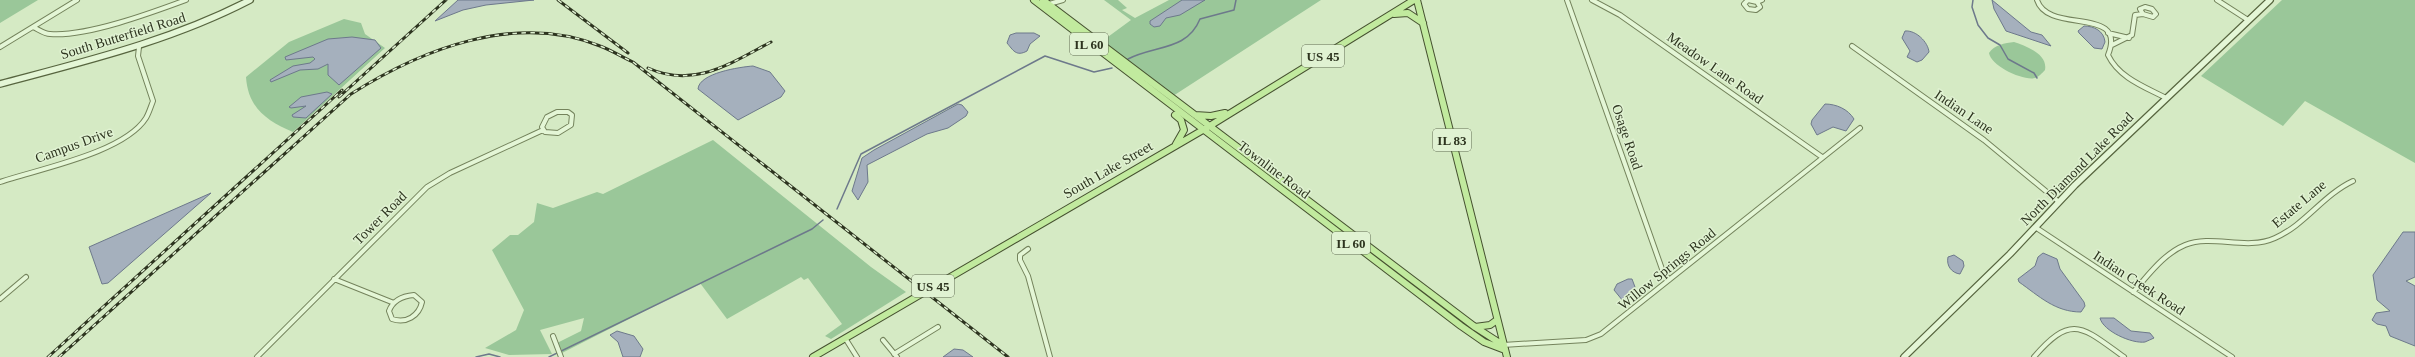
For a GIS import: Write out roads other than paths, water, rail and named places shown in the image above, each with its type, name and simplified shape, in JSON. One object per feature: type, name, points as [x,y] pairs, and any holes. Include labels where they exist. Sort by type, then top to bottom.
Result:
[{"type":"main road","name":"Townline Road","points":[[1034,0],[1161,99],[1205,128],[1475,327],[1505,351]]},
{"type":"main road","name":"South Lake Street","points":[[813,357],[1205,128],[1414,0]]},
{"type":"main road","name":"IL 83","points":[[1417,0],[1505,351]]},
{"type":"main road","name":"Townline Road","points":[[1048,1],[1190,113],[1205,128],[1461,326],[1484,342],[1505,351]]},
{"type":"main road","points":[[1390,14],[1408,13],[1423,23]]},
{"type":"main road","points":[[1161,99],[1184,124],[1184,130],[1176,145]]},
{"type":"main road","points":[[1190,113],[1203,117],[1236,109]]},
{"type":"main road","points":[[1475,327],[1490,325],[1497,320]]},
{"type":"street","points":[[0,47],[77,0]]},
{"type":"street","points":[[33,27],[48,34],[73,34],[153,12],[186,0]]},
{"type":"street","name":"South Butterfield Road","points":[[0,84],[139,47],[195,27],[250,0]]},
{"type":"street","points":[[1048,1],[1056,4],[1064,0]]},
{"type":"street","name":"Osage Road","points":[[1567,0],[1662,269],[1669,280]]},
{"type":"street","name":"Meadow Lane Road","points":[[1592,0],[1620,15],[1822,157]]},
{"type":"street","points":[[1757,2],[1762,0]]},
{"type":"street","points":[[2036,0],[2042,10],[2055,18],[2093,23],[2108,33],[2129,38]]},
{"type":"street","points":[[2217,0],[2248,20]]},
{"type":"street","name":"North Diamond Lake Road","points":[[1904,357],[2059,202],[2270,0]]},
{"type":"street","points":[[2112,45],[2129,38],[2132,35],[2135,15],[2143,14]]},
{"type":"street","points":[[2108,33],[2111,36],[2112,45],[2108,55],[2118,72],[2166,98]]},
{"type":"street","name":"Indian Lane","points":[[1852,46],[1912,91],[1966,125],[2006,156],[2059,202]]},
{"type":"street","name":"Campus Drive","points":[[0,182],[108,147],[137,128],[147,116],[153,101],[138,56],[139,47]]},
{"type":"street","points":[[564,111],[572,115],[571,125],[562,132],[549,133],[543,130],[543,122],[554,113],[564,111]]},
{"type":"street","name":"Willow Springs Road","points":[[1505,351],[1586,340],[1597,337],[1860,128]]},
{"type":"street","name":"Tower Road","points":[[257,357],[427,187],[450,173],[543,130]]},
{"type":"street","name":"Estate Lane","points":[[2133,292],[2174,251],[2183,246],[2205,243],[2257,244],[2274,239],[2291,228],[2338,186],[2353,181]]},
{"type":"street","name":"Indian Creek Road","points":[[2035,227],[2232,357]]},
{"type":"street","points":[[1028,249],[1020,255],[1020,260],[1028,276],[1050,357]]},
{"type":"street","points":[[0,299],[26,277]]},
{"type":"street","points":[[334,279],[394,303]]},
{"type":"street","points":[[414,295],[421,299],[422,306],[413,317],[398,321],[392,319],[389,314],[394,303],[404,296],[414,295]]},
{"type":"street","points":[[883,340],[895,355],[938,327]]},
{"type":"street","points":[[2034,357],[2059,332],[2071,329],[2092,335],[2124,357]]},
{"type":"street","points":[[553,336],[555,346],[560,357]]},
{"type":"street","points":[[845,338],[857,357]]},
{"type":"water","points":[[458,0],[534,0],[486,5],[463,10],[435,21]]},
{"type":"water","points":[[1182,0],[1205,0],[1180,15],[1166,18],[1160,26],[1154,27],[1150,24],[1150,21]]},
{"type":"water","points":[[1992,0],[2031,32],[2042,35],[2051,46],[2006,31],[1994,9]]},
{"type":"water","points":[[2084,26],[2095,28],[2101,32],[2105,42],[2102,49],[2094,48],[2079,33],[2078,31]]},
{"type":"water","points":[[1905,31],[1913,32],[1921,37],[1926,44],[1929,52],[1922,60],[1917,62],[1907,57],[1910,51],[1902,38]]},
{"type":"water","points":[[1016,33],[1034,33],[1040,36],[1030,44],[1027,51],[1017,53],[1007,43],[1010,35]]},
{"type":"water","points":[[352,37],[375,40],[381,48],[339,85],[328,75],[328,64],[318,69],[300,70],[271,82],[270,80],[293,66],[310,63],[315,59],[313,57],[286,60],[285,57],[328,39]]},
{"type":"water","points":[[753,66],[770,72],[785,91],[781,97],[738,120],[698,89],[700,83],[712,75],[730,69]]},
{"type":"water","points":[[327,92],[332,94],[306,118],[293,117],[292,115],[306,106],[289,107],[301,97]]},
{"type":"water","points":[[958,104],[962,105],[968,112],[966,116],[948,128],[927,134],[867,165],[868,182],[858,200],[852,191],[862,158]]},
{"type":"water","points":[[1825,104],[1841,108],[1851,115],[1854,119],[1846,131],[1833,127],[1817,135],[1811,124],[1812,120]]},
{"type":"water","points":[[211,193],[108,283],[102,284],[89,247]]},
{"type":"water","points":[[2403,232],[2415,232],[2415,277],[2406,281],[2415,286],[2415,346],[2390,336],[2386,326],[2377,324],[2372,320],[2376,313],[2390,311],[2377,300],[2373,275]]},
{"type":"water","points":[[2043,253],[2057,259],[2060,269],[2084,302],[2085,306],[2081,312],[2055,306],[2019,282],[2018,279],[2035,266],[2038,257]]},
{"type":"water","points":[[1954,255],[1963,261],[1964,266],[1960,274],[1952,271],[1948,263],[1948,257]]},
{"type":"water","points":[[1628,279],[1632,279],[1635,287],[1628,298],[1623,301],[1614,290],[1617,284]]},
{"type":"water","points":[[2100,318],[2114,318],[2131,331],[2150,333],[2154,338],[2145,342],[2126,339],[2106,328]]},
{"type":"water","points":[[617,331],[634,336],[643,349],[640,357],[623,357],[618,342],[610,335]]},
{"type":"water","points":[[954,349],[963,350],[973,357],[943,357]]},
{"type":"waterway","points":[[1128,59],[1179,42],[1187,37],[1200,19],[1234,10],[1236,0]]},
{"type":"waterway","points":[[1973,0],[1972,7],[1978,25],[1988,38],[2000,45],[2008,59],[2034,73],[2037,78]]},
{"type":"waterway","points":[[837,209],[861,154],[1045,56],[1094,72],[1112,68]]},
{"type":"waterway","points":[[549,357],[812,229],[823,220]]},
{"type":"waterway","points":[[476,357],[489,354],[500,357]]},
{"type":"railway","points":[[339,97],[446,0]]},
{"type":"railway","points":[[558,0],[628,53]]},
{"type":"railway","points":[[59,357],[351,94],[408,63],[439,50],[471,40],[503,34],[536,33],[568,36],[608,49],[633,62],[1008,357]]},
{"type":"railway","points":[[648,68],[665,74],[681,76],[697,75],[727,65],[771,42]]},
{"type":"railway","points":[[48,357],[342,90]]}]
